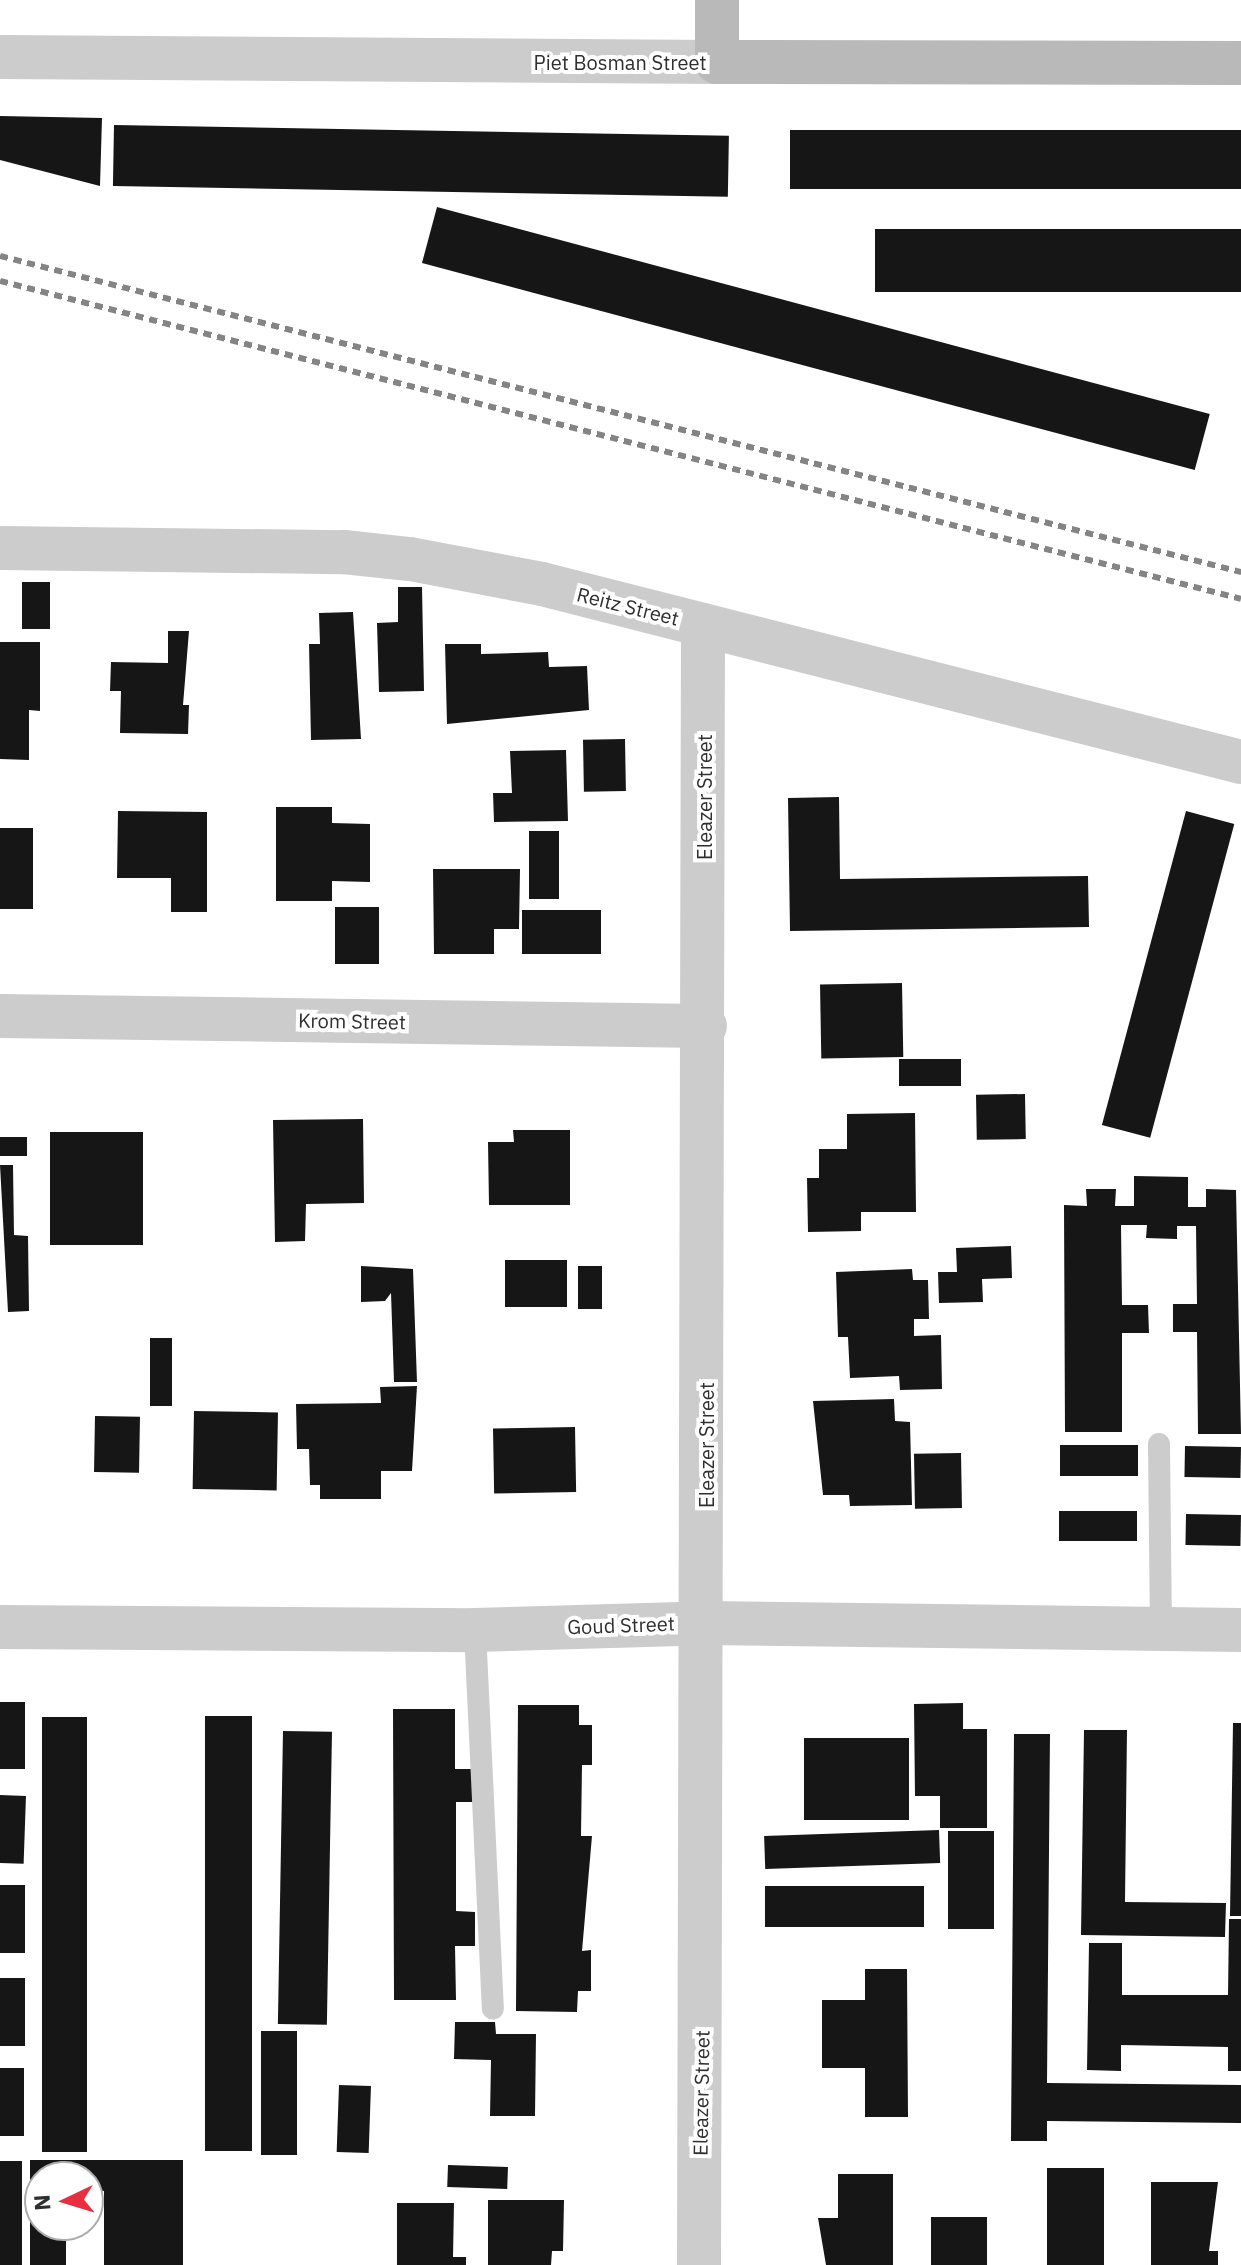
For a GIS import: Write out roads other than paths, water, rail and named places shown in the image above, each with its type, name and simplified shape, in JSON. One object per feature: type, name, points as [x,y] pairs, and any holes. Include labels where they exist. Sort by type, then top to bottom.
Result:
[{"type":"street","points":[[717,0],[717,62]]},
{"type":"street","name":"Piet Bosman Street","points":[[0,57],[1241,63]]},
{"type":"street","name":"Reitz Street","points":[[0,548],[344,552],[542,584],[1241,762]]},
{"type":"street","name":"Eleazer Street","points":[[699,2265],[706,1623],[703,625]]},
{"type":"street","name":"Krom Street","points":[[0,1016],[705,1026]]},
{"type":"street","name":"Goud Street","points":[[0,1627],[475,1630],[706,1623],[1241,1630]]},
{"type":"lane","points":[[1159,1444],[1161,1629]]},
{"type":"lane","points":[[475,1630],[493,2009]]},
{"type":"railway","points":[[0,256],[1241,572]]},
{"type":"railway","points":[[0,281],[1241,599]]}]
